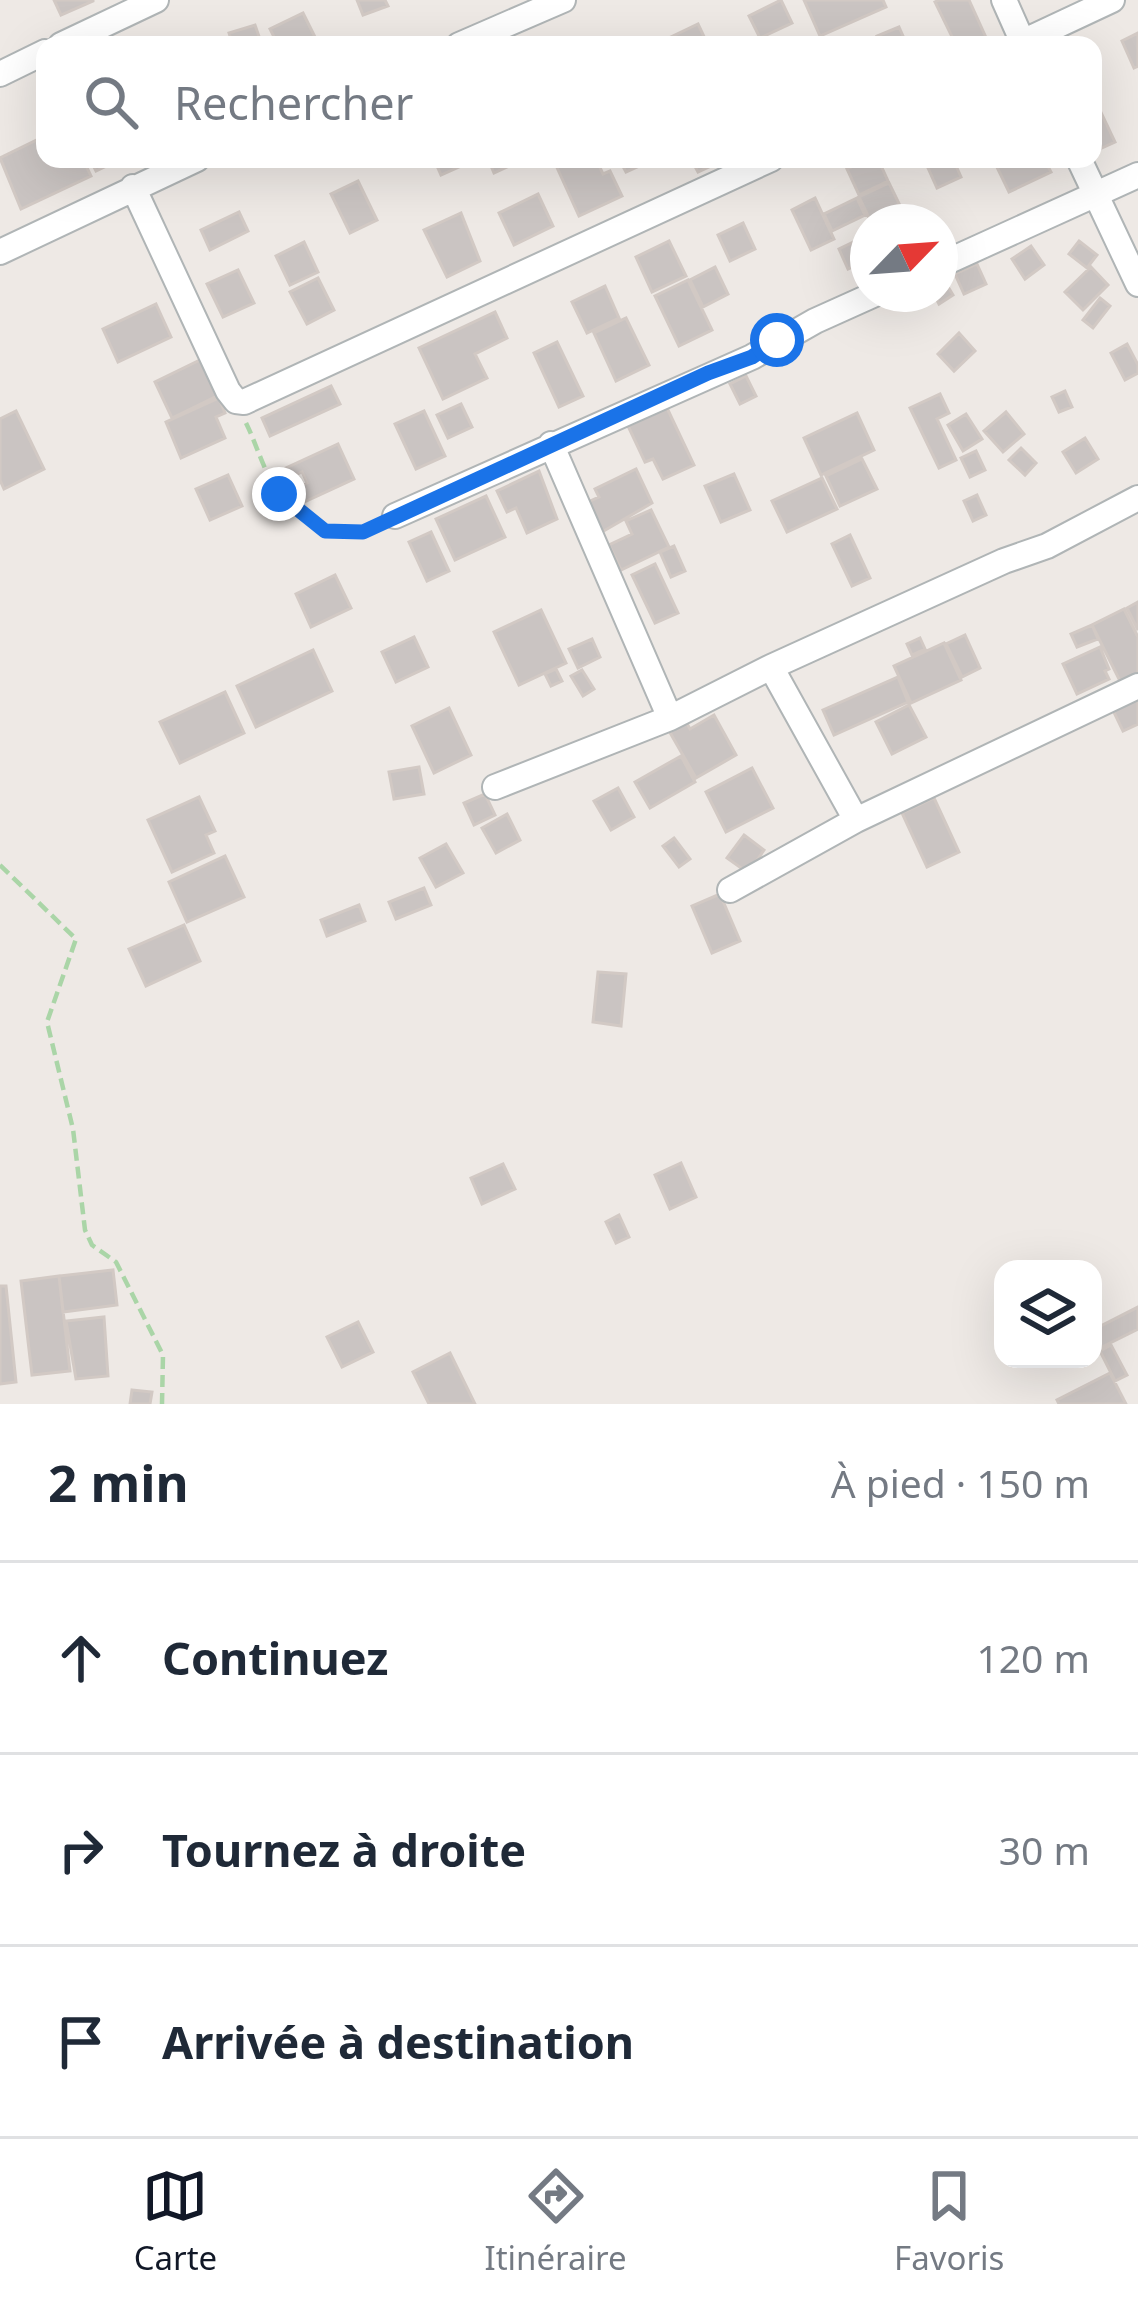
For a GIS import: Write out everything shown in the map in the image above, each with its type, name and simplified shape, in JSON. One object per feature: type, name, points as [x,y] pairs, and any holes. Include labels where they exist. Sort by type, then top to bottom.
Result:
[{"type":"street","points":[[80,36],[156,0]]},
{"type":"street","points":[[481,36],[563,0]]},
{"type":"street","points":[[1004,0],[1018,36]]},
{"type":"street","points":[[1038,36],[1112,0]]},
{"type":"street","points":[[0,74],[36,56]]},
{"type":"street","points":[[0,252],[176,168]]},
{"type":"street","points":[[133,187],[236,401],[253,400],[752,168]]},
{"type":"street","points":[[1082,168],[1138,284]]},
{"type":"street","points":[[958,257],[1138,176]]},
{"type":"street","points":[[395,516],[752,357],[850,305]]},
{"type":"street","points":[[551,444],[670,718]]},
{"type":"street","points":[[495,787],[670,718],[771,667],[1047,546],[1138,497]]},
{"type":"street","points":[[771,667],[856,820]]},
{"type":"street","points":[[730,890],[856,820],[1138,686]]},
{"type":"path","points":[[236,401],[279,494],[325,531],[363,532],[395,516]]},
{"type":"path","points":[[0,865],[76,938],[47,1022],[73,1129],[85,1230],[92,1245],[116,1262],[163,1354],[162,1404]]},
{"type":"building","points":[[54,0],[93,0],[93,1],[61,15]]},
{"type":"building","points":[[357,0],[385,0],[388,6],[363,15]]},
{"type":"building","points":[[781,0],[792,23],[759,36],[749,16]]},
{"type":"building","points":[[804,0],[883,0],[886,7],[820,36]]},
{"type":"building","points":[[969,0],[985,36],[952,36],[935,2]]},
{"type":"building","points":[[303,13],[314,36],[274,36],[270,29]]},
{"type":"building","points":[[698,24],[704,36],[673,36]]},
{"type":"building","points":[[255,25],[259,36],[230,36]]},
{"type":"building","points":[[899,27],[903,36],[877,36]]},
{"type":"building","points":[[1138,33],[1138,66],[1134,68],[1122,41]]},
{"type":"building","points":[[1102,115],[1115,142],[1102,148]]},
{"type":"building","points":[[36,140],[36,168],[87,168],[91,176],[21,209],[0,158]]},
{"type":"building","points":[[557,168],[610,171],[622,196],[579,216]]},
{"type":"building","points":[[882,168],[888,181],[859,195],[847,169]]},
{"type":"building","points":[[928,168],[957,168],[961,177],[937,188]]},
{"type":"building","points":[[997,168],[1049,168],[1051,172],[1009,192]]},
{"type":"building","points":[[358,181],[377,220],[350,233],[331,194]]},
{"type":"building","points":[[889,183],[899,204],[862,204],[859,197]]},
{"type":"building","points":[[538,194],[553,226],[514,245],[499,213]]},
{"type":"building","points":[[815,198],[834,239],[811,250],[792,210]]},
{"type":"building","points":[[857,198],[860,204],[850,204],[850,222],[832,231],[824,214]]},
{"type":"building","points":[[239,212],[248,231],[210,250],[201,230]]},
{"type":"building","points":[[461,213],[480,261],[447,277],[424,230]]},
{"type":"building","points":[[743,223],[755,249],[730,261],[718,235]]},
{"type":"building","points":[[669,241],[686,276],[652,292],[636,257]]},
{"type":"building","points":[[1079,241],[1097,255],[1087,268],[1069,254]]},
{"type":"building","points":[[304,242],[318,272],[290,285],[276,256]]},
{"type":"building","points":[[850,244],[850,268],[848,269],[839,249]]},
{"type":"building","points":[[1031,246],[1044,265],[1025,279],[1012,259]]},
{"type":"building","points":[[977,264],[986,284],[964,294],[958,273]]},
{"type":"building","points":[[715,267],[728,294],[703,307],[690,280]]},
{"type":"building","points":[[1091,267],[1108,285],[1083,310],[1065,292]]},
{"type":"building","points":[[238,270],[254,303],[223,317],[207,284]]},
{"type":"building","points":[[318,278],[334,310],[307,324],[290,292]]},
{"type":"building","points":[[688,280],[712,330],[679,346],[655,296]]},
{"type":"building","points":[[605,286],[619,318],[587,333],[572,302]]},
{"type":"building","points":[[1100,298],[1110,306],[1093,328],[1083,320]]},
{"type":"building","points":[[156,304],[171,337],[118,362],[103,329]]},
{"type":"building","points":[[495,312],[507,338],[475,354],[487,378],[443,399],[419,348]]},
{"type":"building","points":[[626,318],[649,365],[616,381],[594,333]]},
{"type":"building","points":[[959,333],[975,351],[954,371],[938,354]]},
{"type":"building","points":[[557,342],[583,396],[559,407],[534,353]]},
{"type":"building","points":[[1127,344],[1138,373],[1125,380],[1111,353]]},
{"type":"building","points":[[200,360],[217,396],[172,418],[155,382]]},
{"type":"building","points":[[746,376],[756,396],[740,404],[730,384]]},
{"type":"building","points":[[331,386],[340,404],[270,436],[262,418]]},
{"type":"building","points":[[1065,391],[1072,407],[1059,412],[1052,397]]},
{"type":"building","points":[[940,394],[949,413],[937,419],[956,460],[939,468],[910,408]]},
{"type":"building","points":[[219,398],[225,413],[216,417],[225,438],[181,458],[166,422]]},
{"type":"building","points":[[461,404],[472,427],[448,438],[437,415]]},
{"type":"building","points":[[667,408],[694,465],[663,479],[653,459],[645,462],[628,426]]},
{"type":"building","points":[[16,411],[44,469],[4,489],[0,419]]},
{"type":"building","points":[[424,411],[445,456],[416,469],[395,424]]},
{"type":"building","points":[[1006,412],[1024,434],[1003,452],[984,431]]},
{"type":"building","points":[[857,413],[874,450],[821,475],[804,438]]},
{"type":"building","points":[[966,414],[982,439],[963,451],[948,425]]},
{"type":"building","points":[[1085,438],[1098,459],[1076,473],[1063,452]]},
{"type":"building","points":[[338,444],[354,479],[302,503],[295,488],[307,483],[302,472],[291,477],[286,468]]},
{"type":"building","points":[[1021,448],[1036,463],[1025,475],[1009,460]]},
{"type":"building","points":[[976,451],[985,470],[970,477],[961,458]]},
{"type":"building","points":[[862,459],[877,489],[840,506],[826,476]]},
{"type":"building","points":[[636,469],[652,503],[602,532],[588,502],[599,497],[595,489]]},
{"type":"building","points":[[539,471],[557,519],[527,533],[516,508],[507,512],[497,491]]},
{"type":"building","points":[[734,474],[750,510],[721,522],[705,486]]},
{"type":"building","points":[[228,475],[242,506],[210,520],[196,489]]},
{"type":"building","points":[[822,478],[837,509],[787,532],[772,501]]},
{"type":"building","points":[[977,495],[986,515],[973,521],[964,501]]},
{"type":"building","points":[[486,496],[505,537],[455,560],[436,519]]},
{"type":"building","points":[[651,510],[669,547],[621,570],[609,545],[632,534],[626,521]]},
{"type":"building","points":[[431,532],[449,571],[427,581],[409,542]]},
{"type":"building","points":[[850,535],[870,578],[852,586],[832,544]]},
{"type":"building","points":[[674,546],[685,571],[671,577],[660,552]]},
{"type":"building","points":[[655,564],[678,613],[655,623],[632,575]]},
{"type":"building","points":[[335,575],[351,608],[311,627],[296,594]]},
{"type":"building","points":[[1138,602],[1138,630],[1127,608]]},
{"type":"building","points":[[1124,609],[1138,637],[1138,673],[1120,681],[1092,625]]},
{"type":"building","points":[[541,610],[566,663],[519,685],[494,632]]},
{"type":"building","points":[[1092,625],[1098,639],[1077,647],[1071,634]]},
{"type":"building","points":[[965,635],[980,668],[962,677],[946,644]]},
{"type":"building","points":[[414,637],[428,667],[396,682],[382,652]]},
{"type":"building","points":[[920,638],[925,649],[912,655],[907,644]]},
{"type":"building","points":[[592,639],[600,657],[578,668],[569,649]]},
{"type":"building","points":[[944,643],[961,680],[911,703],[894,666]]},
{"type":"building","points":[[1100,647],[1109,679],[1077,694],[1063,664]]},
{"type":"building","points":[[313,650],[332,691],[256,727],[237,686]]},
{"type":"building","points":[[556,669],[562,681],[551,686],[545,674]]},
{"type":"building","points":[[582,670],[594,689],[583,696],[571,676]]},
{"type":"building","points":[[898,677],[908,702],[834,735],[823,710]]},
{"type":"building","points":[[1138,688],[1138,724],[1123,731],[1109,702]]},
{"type":"building","points":[[225,692],[244,733],[180,763],[160,722]]},
{"type":"building","points":[[909,705],[926,737],[892,754],[876,722]]},
{"type":"building","points":[[449,708],[471,755],[434,773],[412,726]]},
{"type":"building","points":[[681,713],[690,729],[714,715],[736,755],[696,778],[664,722]]},
{"type":"building","points":[[681,756],[695,782],[650,808],[635,782]]},
{"type":"building","points":[[419,767],[424,794],[394,799],[389,772]]},
{"type":"building","points":[[752,768],[773,808],[726,832],[706,792]]},
{"type":"building","points":[[618,788],[634,817],[611,830],[594,801]]},
{"type":"building","points":[[485,794],[495,815],[474,825],[464,803]]},
{"type":"building","points":[[199,797],[215,831],[206,835],[214,853],[172,872],[148,820]]},
{"type":"building","points":[[934,798],[959,852],[927,867],[902,813]]},
{"type":"building","points":[[507,814],[520,840],[496,853],[482,828]]},
{"type":"building","points":[[744,835],[764,850],[748,873],[727,858]]},
{"type":"building","points":[[674,838],[690,859],[679,867],[663,846]]},
{"type":"building","points":[[446,844],[463,873],[436,887],[420,858]]},
{"type":"building","points":[[225,856],[244,897],[187,922],[169,882]]},
{"type":"building","points":[[424,888],[431,905],[396,919],[389,902]]},
{"type":"building","points":[[720,894],[740,941],[712,953],[692,906]]},
{"type":"building","points":[[359,905],[365,921],[327,936],[321,920]]},
{"type":"building","points":[[184,925],[200,961],[146,986],[129,949]]},
{"type":"building","points":[[598,972],[626,974],[621,1026],[593,1022]]},
{"type":"building","points":[[681,1163],[696,1197],[670,1209],[655,1175]]},
{"type":"building","points":[[503,1164],[515,1189],[482,1204],[471,1178]]},
{"type":"building","points":[[619,1215],[629,1237],[616,1243],[606,1222]]},
{"type":"building","points":[[113,1270],[117,1305],[63,1312],[59,1276]]},
{"type":"building","points":[[59,1276],[70,1371],[32,1375],[21,1281]]},
{"type":"building","points":[[0,1286],[6,1286],[16,1382],[0,1384]]},
{"type":"building","points":[[1138,1307],[1138,1329],[1102,1347],[1102,1325]]},
{"type":"building","points":[[104,1317],[108,1376],[76,1379],[66,1321]]},
{"type":"building","points":[[358,1322],[373,1352],[342,1367],[327,1337]]},
{"type":"building","points":[[1111,1345],[1127,1375],[1115,1381],[1102,1350]]},
{"type":"building","points":[[450,1353],[475,1404],[429,1404],[413,1372]]},
{"type":"building","points":[[1110,1373],[1126,1404],[1059,1404],[1057,1400]]},
{"type":"building","points":[[132,1390],[152,1392],[150,1404],[130,1404]]},
{"type":"route","points":[[279,494],[325,531],[363,532],[752,357],[777,340]]}]
